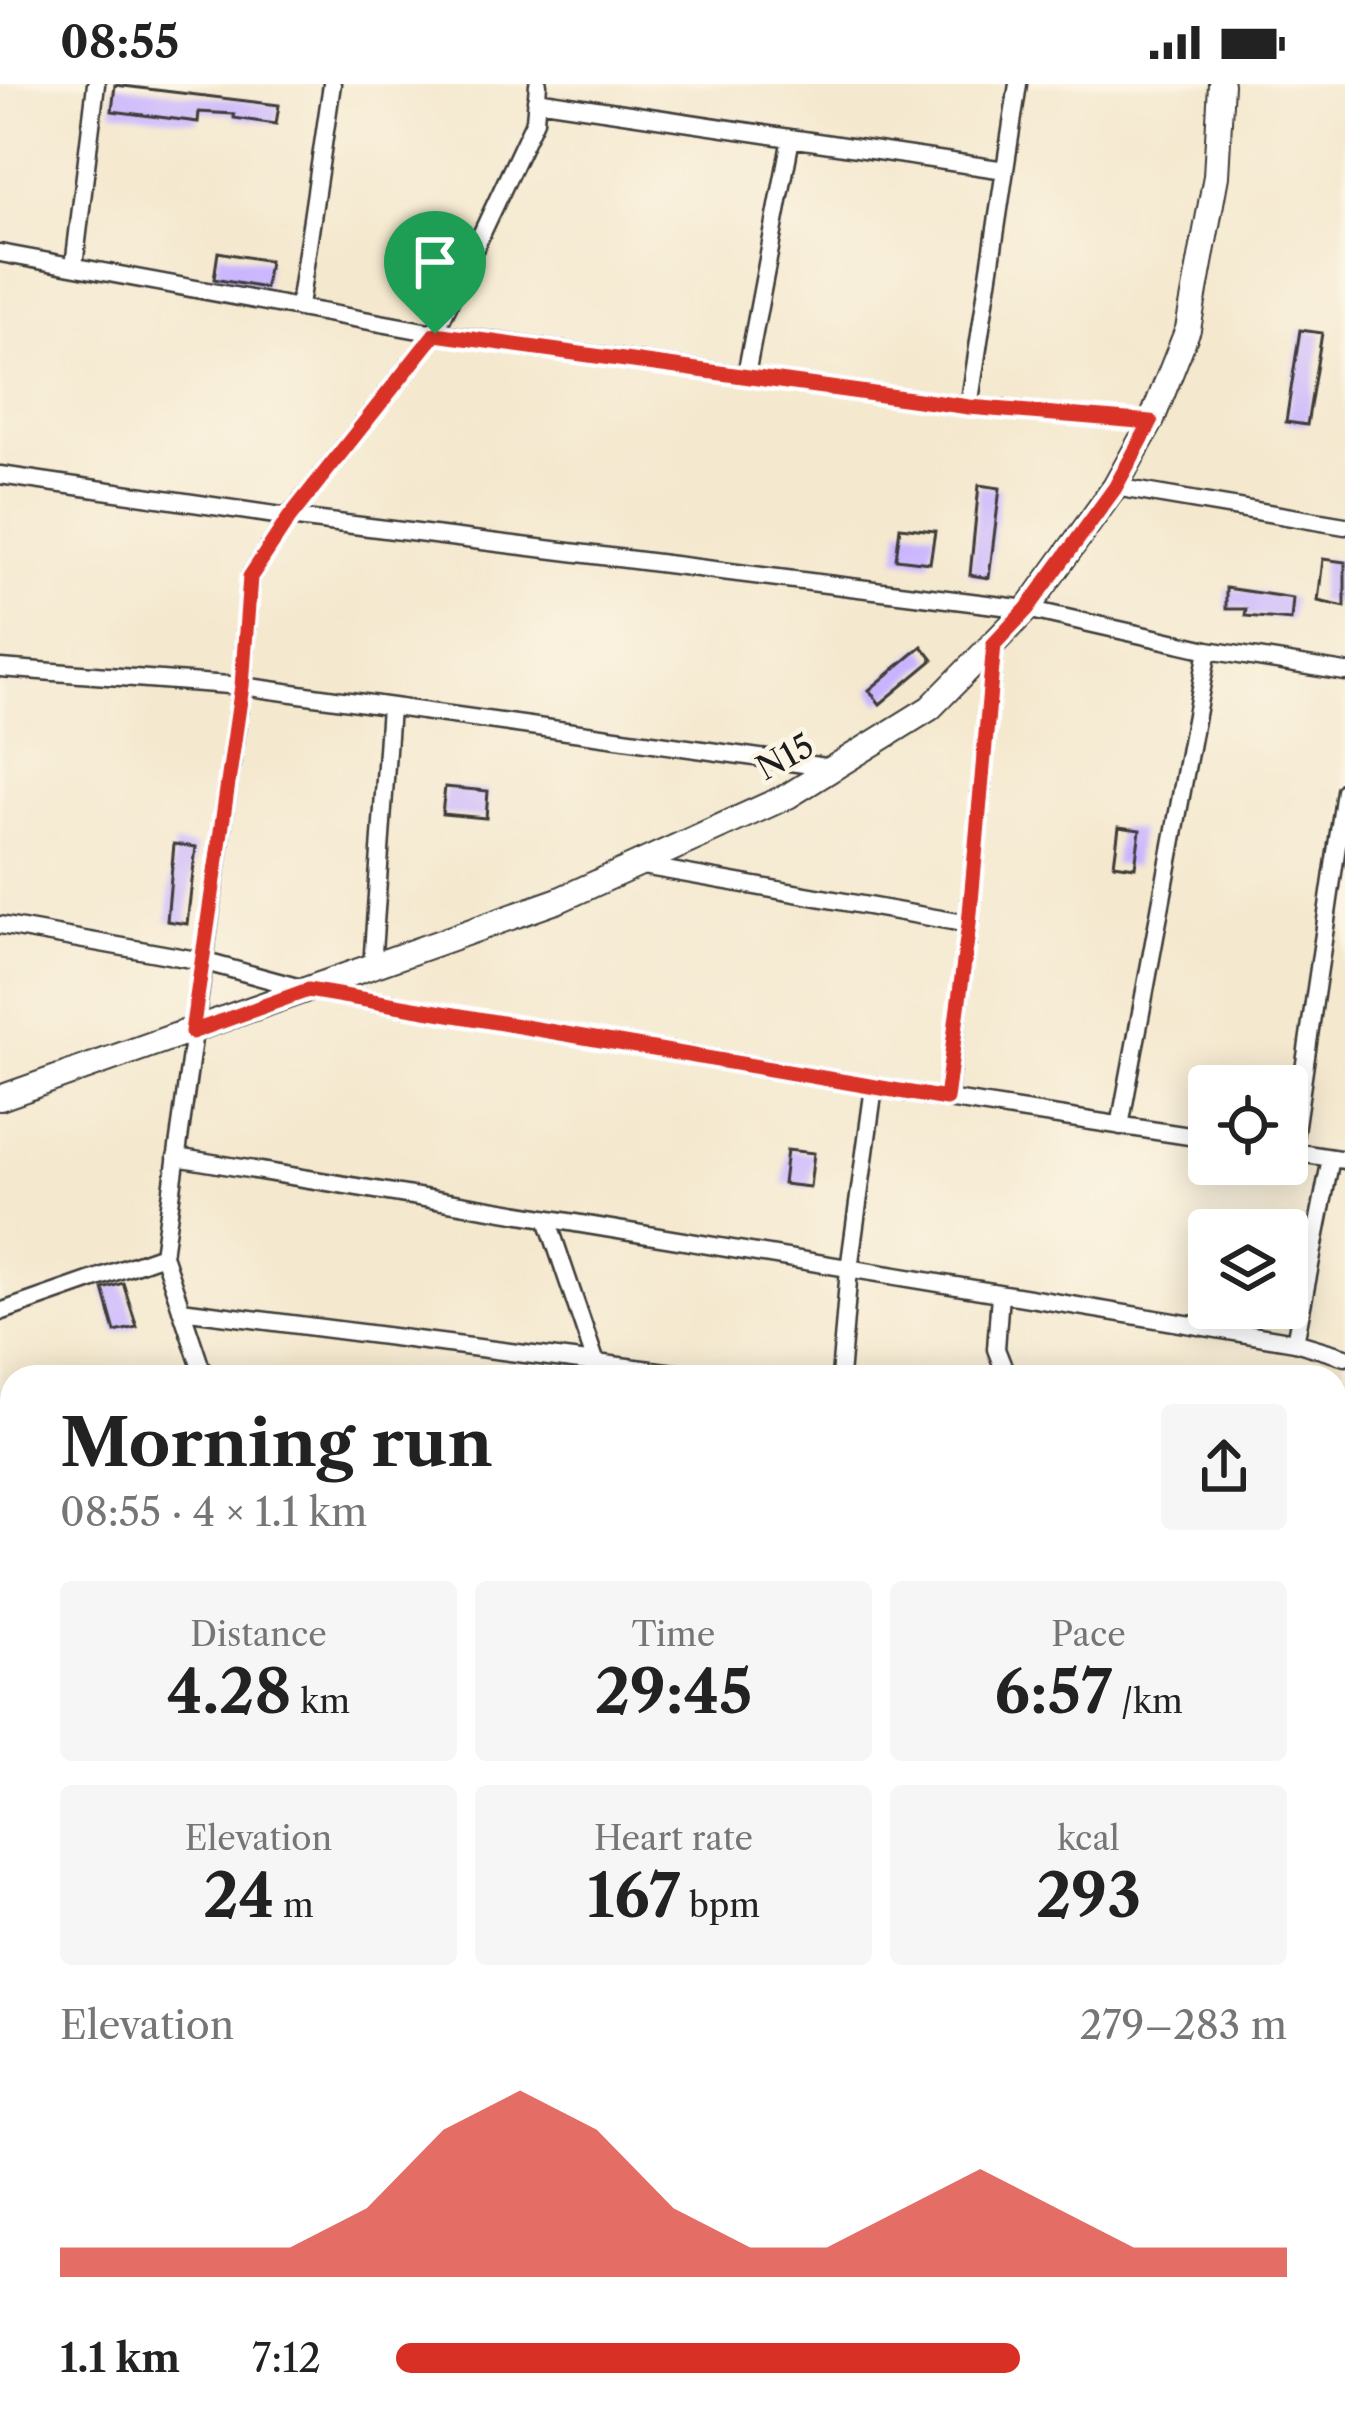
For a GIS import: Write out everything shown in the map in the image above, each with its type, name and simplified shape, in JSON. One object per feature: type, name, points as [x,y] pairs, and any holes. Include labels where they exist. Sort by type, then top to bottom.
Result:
[{"type":"main road","name":"N15","points":[[0,1098],[559,900],[788,796],[930,708],[1027,609],[1115,488],[1151,422],[1188,328],[1216,176],[1221,84]]},
{"type":"street","points":[[74,266],[96,84]]},
{"type":"street","points":[[299,306],[332,84]]},
{"type":"street","points":[[969,407],[1018,84]]},
{"type":"street","points":[[200,1365],[163,1255],[242,686],[250,577],[289,518],[435,334],[535,120],[537,92],[791,138],[1005,170]]},
{"type":"street","points":[[746,375],[791,138]]},
{"type":"street","points":[[0,253],[435,334],[969,407],[1151,422]]},
{"type":"street","points":[[0,475],[289,518],[1027,609],[1208,650],[1345,672]]},
{"type":"street","points":[[1115,488],[1345,526]]},
{"type":"street","points":[[946,1099],[969,924],[994,644]]},
{"type":"street","points":[[1120,1126],[1208,650]]},
{"type":"street","points":[[0,668],[242,686],[834,768]]},
{"type":"street","points":[[372,967],[390,706]]},
{"type":"street","points":[[1303,1065],[1345,791]]},
{"type":"street","points":[[636,865],[969,924]]},
{"type":"street","points":[[0,925],[202,961],[308,990],[1188,1136]]},
{"type":"street","points":[[842,1365],[849,1269],[874,1087]]},
{"type":"street","points":[[1294,1342],[1338,1159],[1308,1154]]},
{"type":"street","points":[[176,1157],[1294,1342],[1345,1357]]},
{"type":"street","points":[[547,1219],[594,1365]]},
{"type":"street","points":[[0,1312],[163,1255]]},
{"type":"street","points":[[1000,1294],[996,1348],[1002,1365]]},
{"type":"street","points":[[182,1310],[562,1365]]},
{"type":"building","points":[[115,85],[279,105],[276,124],[234,118],[234,114],[199,112],[198,122],[112,111]]},
{"type":"building","points":[[218,252],[269,261],[265,288],[214,279]]},
{"type":"building","points":[[1300,330],[1322,333],[1307,425],[1286,422]]},
{"type":"building","points":[[979,485],[1000,488],[989,578],[970,575]]},
{"type":"building","points":[[900,527],[935,531],[930,563],[896,559]]},
{"type":"building","points":[[1323,559],[1345,562],[1345,607],[1318,601]]},
{"type":"building","points":[[1226,588],[1293,598],[1291,620],[1245,616],[1246,609],[1226,609]]},
{"type":"building","points":[[922,646],[933,660],[880,704],[869,690]]},
{"type":"building","points":[[445,787],[488,791],[486,818],[442,814]]},
{"type":"building","points":[[1119,827],[1140,830],[1135,867],[1114,864]]},
{"type":"building","points":[[174,844],[196,847],[187,924],[167,921]]},
{"type":"building","points":[[787,1150],[814,1153],[810,1187],[783,1184]]},
{"type":"building","points":[[123,1283],[137,1327],[115,1332],[103,1289]]},
{"type":"route","points":[[435,334],[969,407],[1151,422],[1115,488],[1027,609],[994,644],[969,924],[946,1099],[308,990],[192,1032],[242,686],[250,577],[289,518],[435,334]]}]
